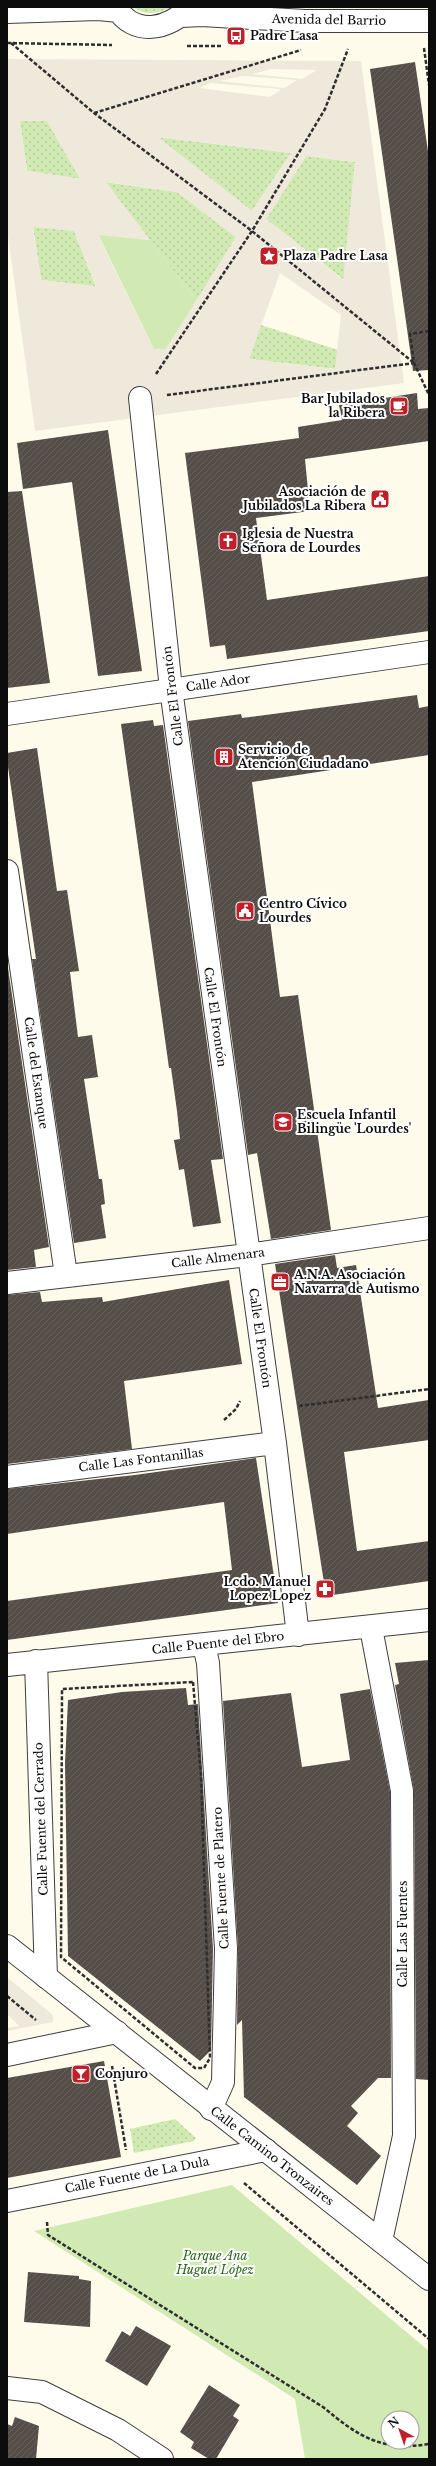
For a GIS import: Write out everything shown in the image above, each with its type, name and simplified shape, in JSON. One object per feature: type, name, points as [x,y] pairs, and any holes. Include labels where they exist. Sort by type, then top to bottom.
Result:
[{"type":"street","points":[[7,12],[118,9],[129,20],[142,26],[156,27],[170,24],[185,12]]},
{"type":"street","name":"Avenida del Barrio","points":[[185,12],[306,21],[429,21]]},
{"type":"street","name":"Calle El Frontón","points":[[140,398],[171,689],[275,1443],[298,1635]]},
{"type":"street","name":"Calle Ador","points":[[7,714],[429,652]]},
{"type":"street","name":"Calle del Estanque","points":[[7,871],[66,1275]]},
{"type":"street","name":"Calle Almenara","points":[[7,1283],[248,1255],[429,1228]]},
{"type":"street","name":"Calle Las Fontanillas","points":[[7,1477],[275,1443]]},
{"type":"street","name":"Calle Puente del Ebro","points":[[7,1665],[371,1628],[429,1620]]},
{"type":"street","name":"Calle Las Fuentes","points":[[371,1628],[402,1791],[404,2136],[381,2241]]},
{"type":"street","name":"Calle Fuente de Platero","points":[[204,1645],[208,1663],[226,1949],[223,2082],[211,2109]]},
{"type":"street","name":"Calle Fuente del Cerrado","points":[[36,1662],[46,1977]]},
{"type":"street","name":"Calle Camino Tronzaires","points":[[7,1946],[117,2032],[211,2109],[266,2150],[429,2278]]},
{"type":"street","points":[[7,2055],[117,2032]]},
{"type":"street","name":"Calle Fuente de La Dula","points":[[7,2201],[266,2150]]},
{"type":"street","points":[[7,2388],[42,2392],[118,2430],[162,2459]]},
{"type":"path","points":[[7,43],[11,43],[94,113],[252,231],[414,363]]},
{"type":"path","points":[[94,113],[309,48]]},
{"type":"path","points":[[140,398],[252,231],[325,109],[348,49]]},
{"type":"path","points":[[429,332],[410,334],[414,363],[429,395]]},
{"type":"path","points":[[429,337],[429,345]]},
{"type":"path","points":[[140,398],[414,363]]},
{"type":"path","points":[[292,1406],[429,1389]]},
{"type":"path","points":[[220,1422],[236,1409],[241,1396]]},
{"type":"path","points":[[193,1682],[201,1776],[205,1870],[210,2058],[204,2068],[195,2068],[61,1957],[62,1689],[193,1682]]},
{"type":"path","points":[[7,1996],[37,2021]]},
{"type":"path","points":[[118,2068],[112,2063],[126,2151]]},
{"type":"path","points":[[241,2181],[429,2339]]},
{"type":"path","points":[[41,2222],[55,2219]]},
{"type":"path","points":[[47,2221],[48,2235],[323,2407],[351,2430],[372,2441],[396,2447],[429,2444]]},
{"type":"green space","points":[[133,7],[171,7],[157,12],[147,13]]},
{"type":"green space","points":[[20,121],[47,121],[81,179],[27,171]]},
{"type":"green space","points":[[157,137],[291,153],[252,211]]},
{"type":"green space","points":[[306,156],[355,162],[344,280],[266,219]]},
{"type":"green space","points":[[105,182],[177,192],[236,237],[197,301]]},
{"type":"green space","points":[[33,226],[74,231],[96,287],[41,280]]},
{"type":"green space","points":[[98,234],[150,240],[197,301],[165,350],[154,349]]},
{"type":"green space","points":[[261,325],[338,350],[335,369],[249,359]]},
{"type":"green space","points":[[175,2119],[196,2138],[194,2141],[134,2153],[130,2129]]},
{"type":"green space","name":"Parque Ana Huguet López","points":[[232,2185],[429,2351],[429,2459],[305,2459],[295,2399],[34,2231]]},
{"type":"shaded area","name":"Plaza Padre Lasa","points":[[7,59],[361,61],[404,383],[35,431],[7,229]],"holes":[[[272,69],[317,70],[302,79],[252,74]],[[242,76],[297,80],[284,88],[220,81]],[[210,83],[280,89],[270,97],[199,88]],[[20,121],[47,121],[80,179],[27,171]],[[158,137],[291,153],[252,211]],[[306,156],[355,162],[343,280],[266,219]],[[106,182],[177,192],[236,237],[165,350],[154,349],[98,235],[150,240]],[[33,227],[74,231],[96,286],[41,280]],[[280,273],[341,315],[335,369],[249,359]]]},
{"type":"shaded area","points":[[7,1977],[53,2015],[53,2022],[7,2031],[7,2028],[19,2026],[7,2014]]},
{"type":"building","points":[[415,62],[429,158],[429,370],[413,371],[370,69]]},
{"type":"building","points":[[417,393],[418,409],[429,408],[429,441],[305,459],[310,511],[256,518],[267,600],[429,576],[429,631],[227,659],[225,645],[210,647],[185,453],[299,438],[298,427],[342,420],[339,405]]},
{"type":"building","points":[[108,430],[142,671],[98,676],[72,482],[23,489],[17,443]]},
{"type":"building","points":[[22,491],[50,683],[7,688],[7,492]]},
{"type":"building","points":[[417,695],[419,708],[429,706],[429,755],[252,782],[280,997],[298,995],[331,1230],[271,1239],[257,1153],[248,1155],[188,721],[241,714],[242,718]]},
{"type":"building","points":[[153,720],[154,726],[163,725],[223,1159],[211,1160],[221,1223],[193,1227],[184,1169],[179,1170],[174,1140],[180,1139],[177,1111],[171,1068],[169,1068],[121,724]]},
{"type":"building","points":[[37,748],[57,891],[67,890],[79,971],[70,972],[78,1037],[92,1035],[98,1077],[84,1079],[99,1179],[102,1179],[105,1204],[101,1205],[106,1238],[74,1243],[32,959],[36,959],[7,760],[7,753]]},
{"type":"building","points":[[7,961],[49,1247],[34,1250],[36,1267],[7,1270]]},
{"type":"building","points":[[335,1255],[337,1268],[356,1265],[378,1408],[429,1400],[429,1440],[344,1452],[357,1551],[429,1541],[429,1581],[326,1596],[275,1264]]},
{"type":"building","points":[[229,1280],[242,1364],[124,1381],[132,1449],[7,1464],[7,1295],[40,1292],[42,1302],[102,1297],[103,1302]]},
{"type":"building","points":[[256,1458],[278,1603],[7,1640],[7,1601],[232,1570],[224,1502],[7,1534],[7,1489],[135,1475]]},
{"type":"building","points":[[429,1660],[429,2080],[416,2079],[414,1791],[395,1685],[399,1684],[395,1663]]},
{"type":"building","points":[[186,1688],[188,1705],[198,1704],[213,1949],[211,2050],[200,2061],[68,1956],[65,1763],[68,1700],[122,1692]]},
{"type":"building","points":[[370,1689],[390,1792],[391,2078],[378,2078],[351,2106],[358,2113],[347,2126],[381,2156],[357,2185],[244,2097],[242,2020],[237,2025],[238,1948],[223,1701],[291,1693],[302,1767],[350,1760],[340,1694]]},
{"type":"building","points":[[104,2061],[121,2157],[7,2178],[7,2078]]},
{"type":"building","points":[[28,2272],[79,2276],[79,2279],[91,2281],[90,2327],[24,2322]]},
{"type":"building","points":[[136,2326],[171,2346],[147,2386],[105,2361],[122,2331],[130,2336]]},
{"type":"building","points":[[209,2385],[240,2405],[233,2416],[239,2420],[216,2459],[209,2459],[191,2448],[194,2442],[180,2432]]},
{"type":"building","points":[[15,2417],[39,2426],[36,2459],[7,2459],[7,2424],[12,2426]]},
{"type":"place","name":"Padre Lasa","points":[[236,36]]},
{"type":"place","name":"Plaza Padre Lasa","points":[[269,256]]},
{"type":"place","name":"Bar Jubilados la Ribera","points":[[399,406]]},
{"type":"place","name":"Asociación de Jubilados La Ribera","points":[[380,499]]},
{"type":"place","name":"Iglesia de Nuestra Señora de Lourdes","points":[[228,541]]},
{"type":"place","name":"Servicio de Atención Ciudadano","points":[[224,757]]},
{"type":"place","name":"Centro Cívico Lourdes","points":[[245,911]]},
{"type":"place","name":"Escuela Infantil Bilingüe 'Lourdes'","points":[[283,1122]]},
{"type":"place","name":"A.N.A. Asociación Navarra de Autismo","points":[[280,1282]]},
{"type":"place","name":"Lcdo. Manuel Lopez Lopez","points":[[325,1589]]},
{"type":"place","name":"Conjuro","points":[[81,2074]]}]
